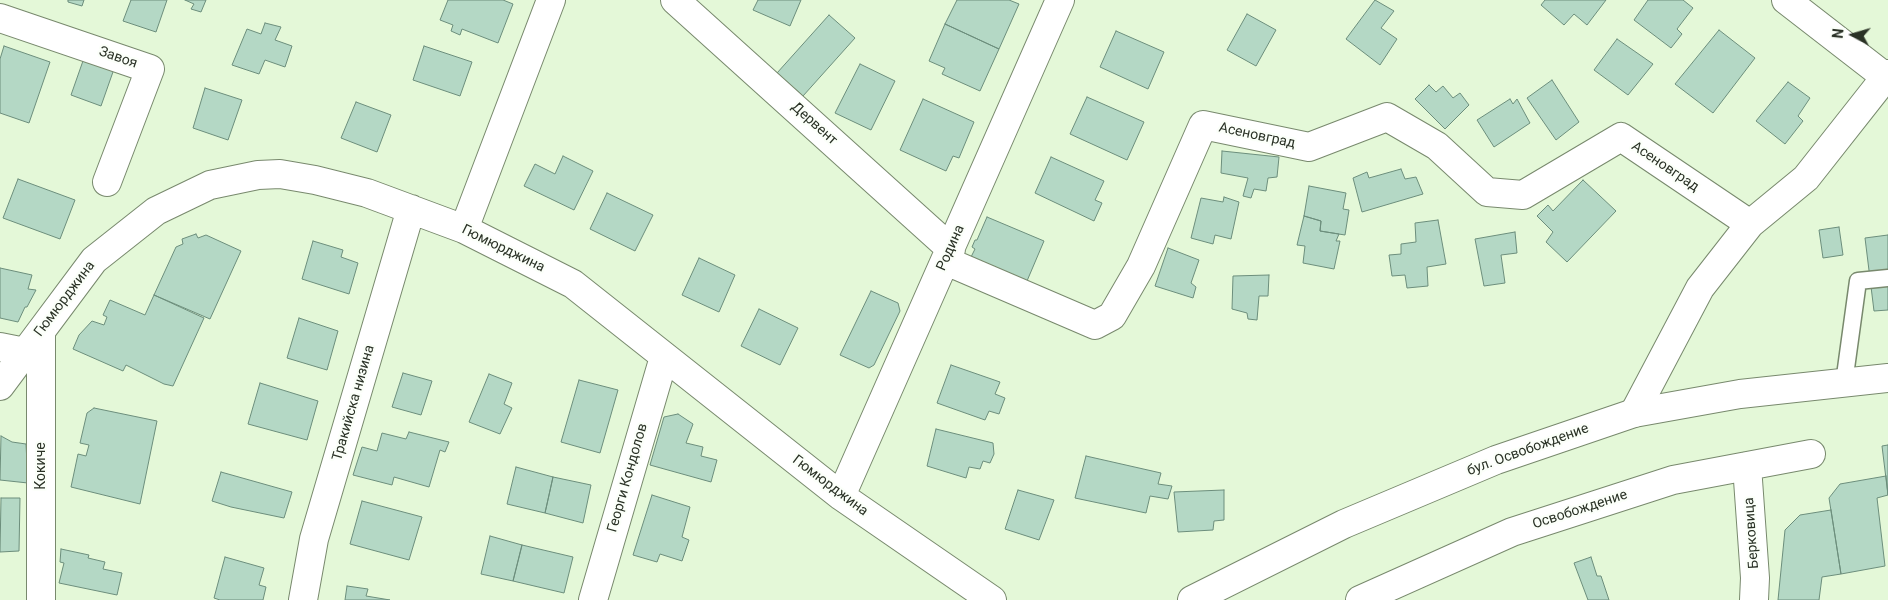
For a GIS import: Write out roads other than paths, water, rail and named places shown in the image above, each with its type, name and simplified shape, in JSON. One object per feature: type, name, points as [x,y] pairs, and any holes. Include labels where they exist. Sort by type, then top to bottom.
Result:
[{"type":"street","points":[[464,229],[551,0]]},
{"type":"street","name":"Дервент","points":[[675,0],[948,255]]},
{"type":"street","name":"Родина","points":[[841,496],[1060,0]]},
{"type":"street","points":[[1634,413],[1700,288],[1750,224],[1806,178],[1887,77],[1786,0]]},
{"type":"street","name":"Завоя","points":[[0,18],[150,69],[107,182]]},
{"type":"street","name":"Асеновград","points":[[948,255],[1095,325],[1112,316],[1141,266],[1203,125],[1308,147],[1387,117],[1437,146],[1487,192],[1524,195],[1621,137],[1750,224]]},
{"type":"street","name":"Гюмюрджина","points":[[0,386],[22,343],[94,260],[156,211],[210,185],[258,175],[280,174],[367,193],[411,209],[464,229],[573,284],[841,496],[992,600]]},
{"type":"street","name":"Тракийска низина","points":[[303,600],[314,539],[411,209]]},
{"type":"street","name":"Кокиче","points":[[22,343],[41,600]]},
{"type":"street","name":"Георги Кондолов","points":[[593,600],[664,357]]},
{"type":"street","name":"бул. Освобождение","points":[[1192,600],[1344,524],[1496,460],[1634,413],[1740,394],[1888,378]]},
{"type":"street","name":"Освобождение","points":[[1374,596],[1512,532],[1672,480],[1811,454]]},
{"type":"street","name":"Берковица","points":[[1747,466],[1755,578],[1754,600]]},
{"type":"lane","points":[[1844,383],[1858,281],[1888,278]]}]
